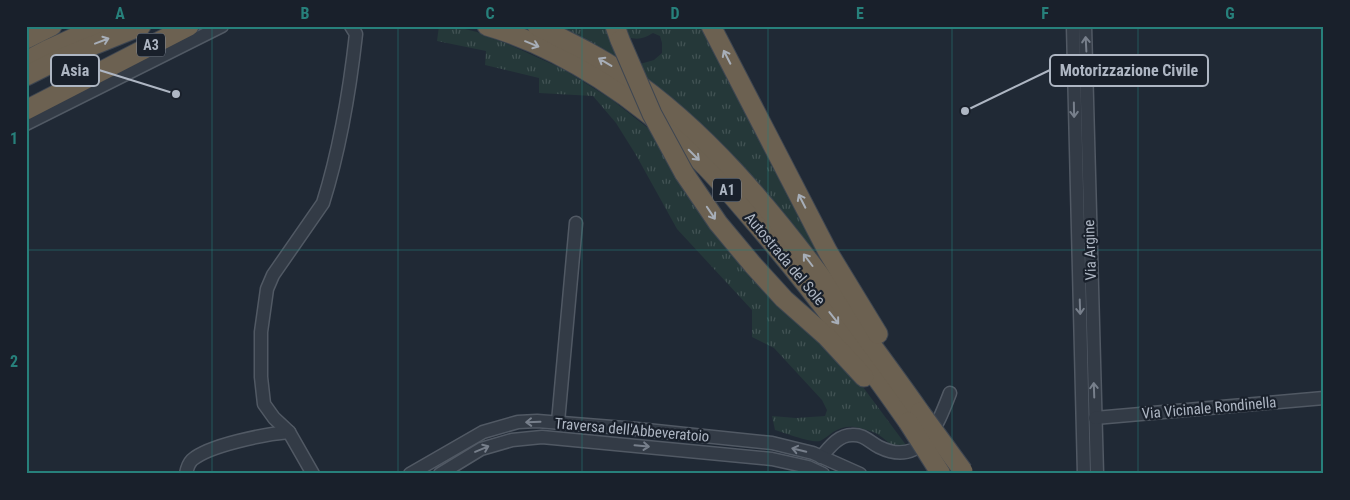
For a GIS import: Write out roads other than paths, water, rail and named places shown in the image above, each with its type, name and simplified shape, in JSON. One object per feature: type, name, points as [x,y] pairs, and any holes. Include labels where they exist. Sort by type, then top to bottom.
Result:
[{"type":"highway","points":[[26,39],[52,26]]},
{"type":"highway","points":[[26,61],[100,26]]},
{"type":"highway","points":[[26,76],[62,58],[141,26]]},
{"type":"highway","name":"A3","points":[[26,110],[189,26]]},
{"type":"highway","name":"Autostrada del Sole","points":[[487,26],[540,47],[581,68],[625,95],[663,126],[690,151],[766,236],[914,418]]},
{"type":"highway","name":"Autostrada del Sole","points":[[538,26],[581,47],[624,73],[700,135],[796,243],[878,352],[914,418]]},
{"type":"highway","points":[[710,26],[828,252],[896,363],[914,418],[940,474]]},
{"type":"highway","points":[[617,33],[652,114],[684,173],[718,223],[784,299],[827,337],[861,372],[914,418],[964,473]]},
{"type":"street","points":[[26,124],[222,26]]},
{"type":"street","points":[[313,474],[289,432],[274,418],[264,404],[260,377],[261,341],[267,289],[273,275],[313,218],[324,198],[340,135],[354,49],[356,34],[351,26]]},
{"type":"street","name":"Via Argine","points":[[1073,26],[1084,474]]},
{"type":"street","name":"Via Argine","points":[[1085,26],[1097,474]]},
{"type":"street","points":[[558,422],[576,223]]},
{"type":"street","points":[[820,456],[833,444],[844,437],[852,435],[865,437],[878,447],[892,452],[904,453],[915,448],[930,437],[950,393]]},
{"type":"street","name":"Via Vicinale Rondinella","points":[[1095,418],[1324,398]]},
{"type":"street","name":"Traversa dell'Abbeveratoio","points":[[410,474],[483,432],[518,422],[558,422],[772,443],[820,456],[860,474]]},
{"type":"street","points":[[186,474],[187,466],[199,455],[223,446],[275,433],[289,432]]},
{"type":"street","name":"Traversa dell'Abbeveratoio","points":[[440,474],[481,449],[512,440],[542,437],[772,459],[808,467],[823,474]]},
{"type":"place","name":"Asia","points":[[176,94]]},
{"type":"place","name":"Motorizzazione Civile","points":[[965,111]]}]
